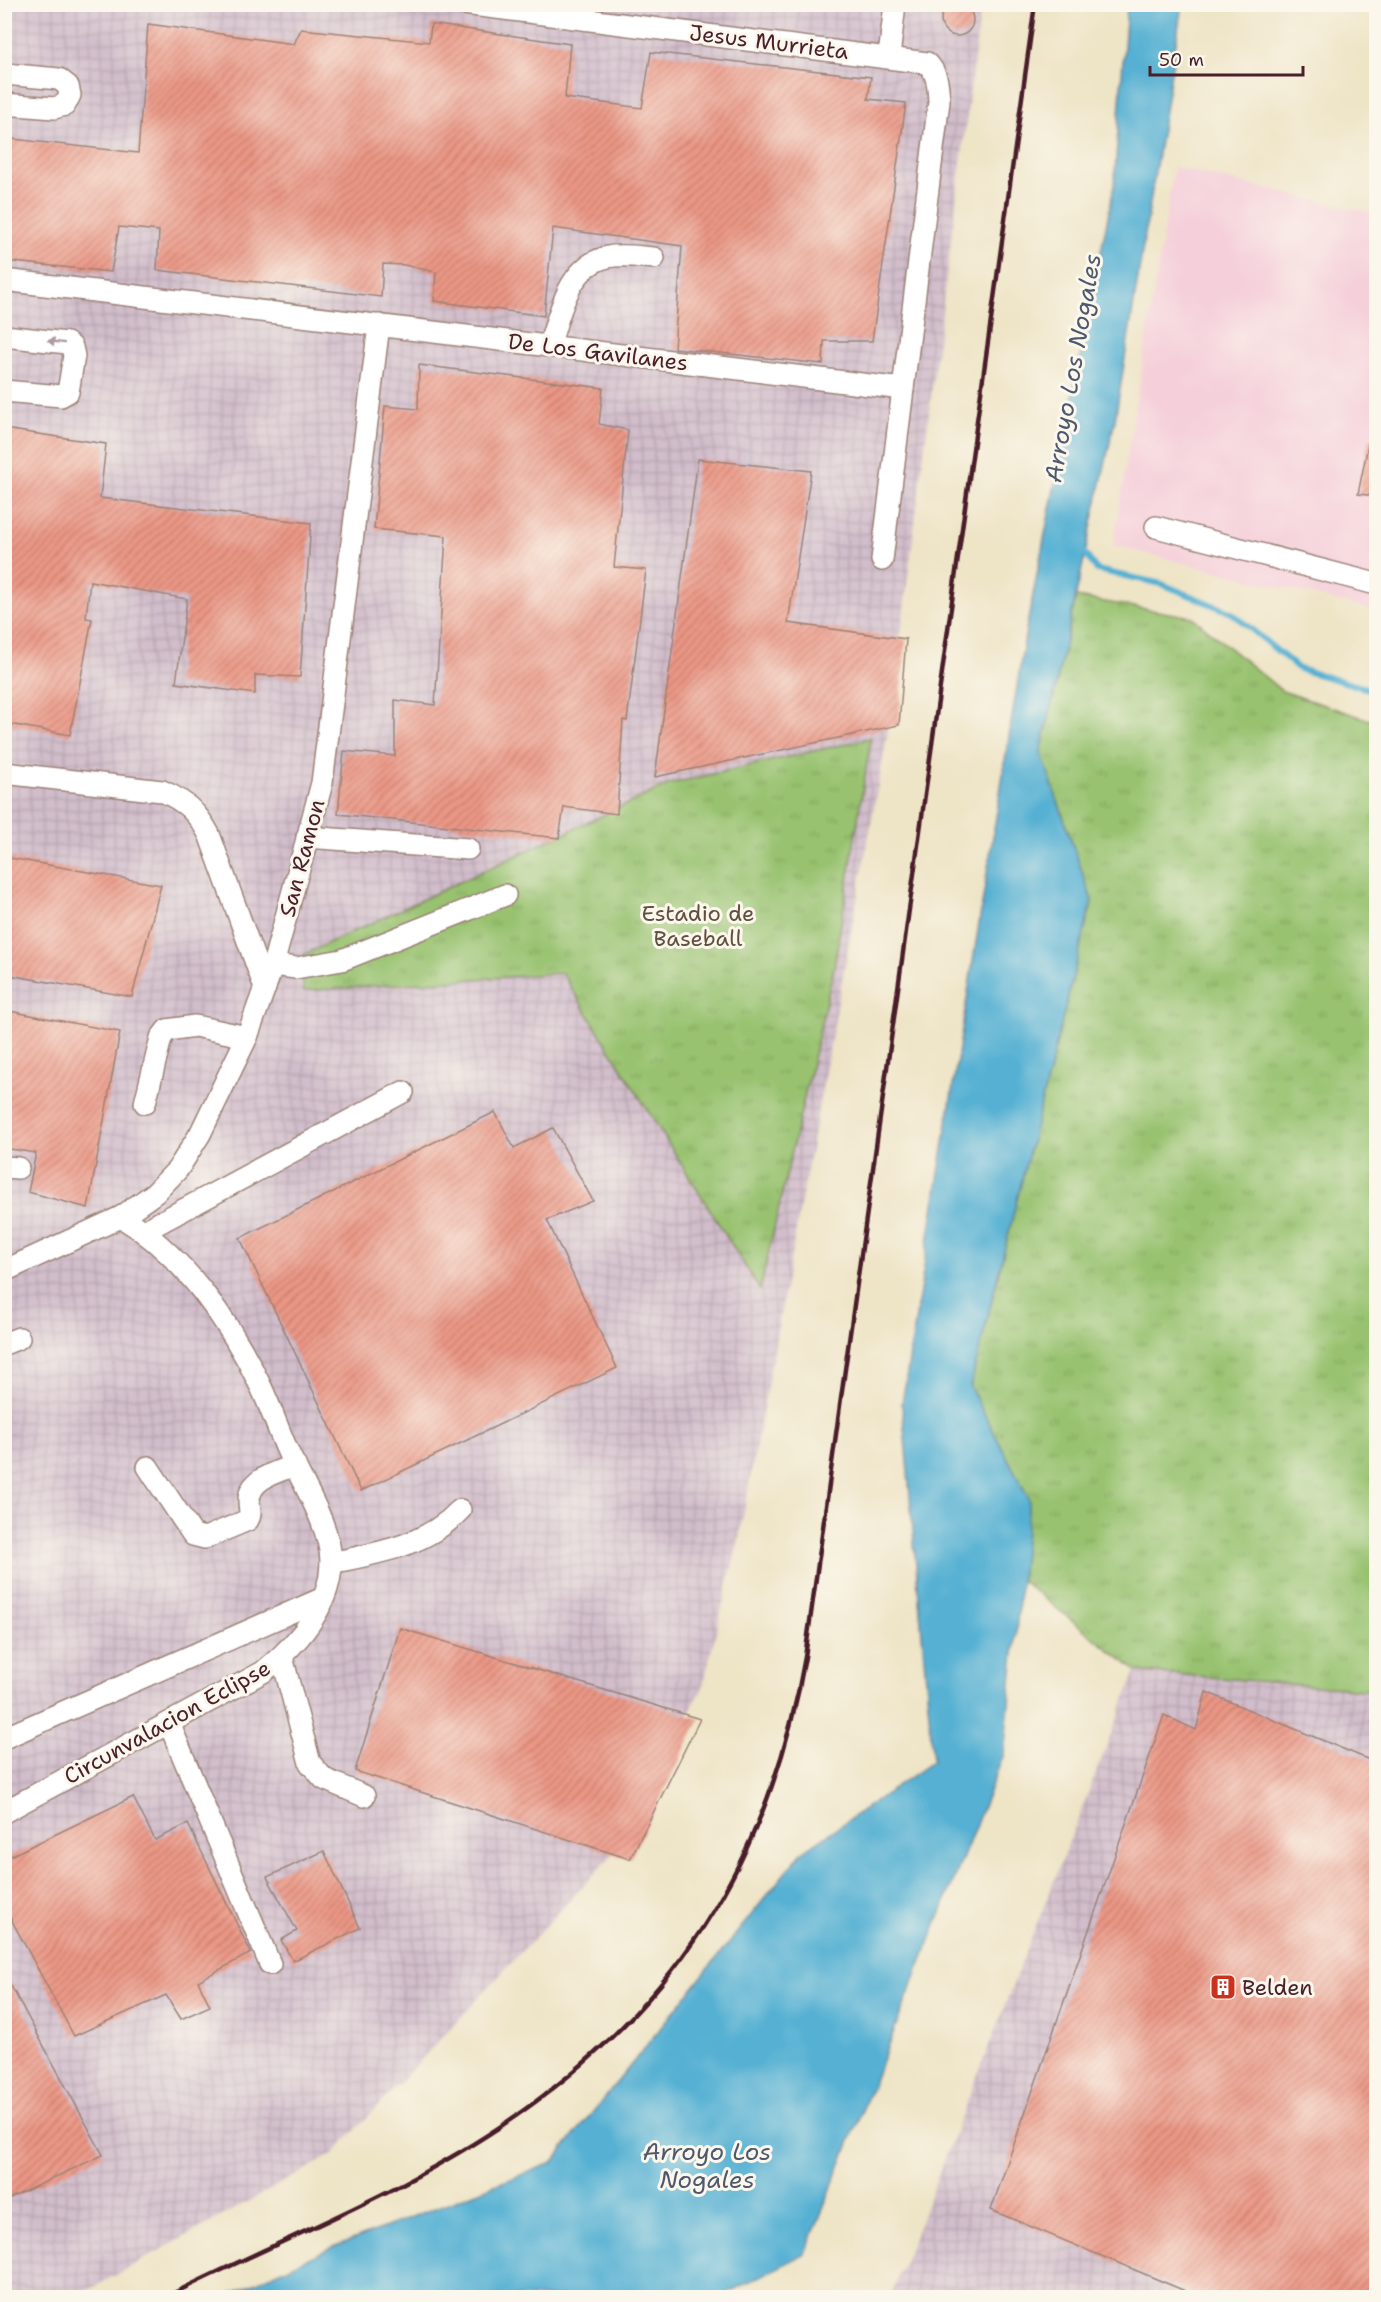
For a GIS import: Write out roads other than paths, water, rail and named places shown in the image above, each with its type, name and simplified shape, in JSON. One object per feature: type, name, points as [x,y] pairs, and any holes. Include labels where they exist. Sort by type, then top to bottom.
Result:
[{"type":"lane","name":"Jesus Murrieta","points":[[464,4],[927,63],[934,70],[937,78],[939,100],[903,389]]},
{"type":"lane","points":[[889,57],[895,4]]},
{"type":"lane","points":[[4,74],[59,79],[68,86],[70,95],[65,105],[54,108],[4,104]]},
{"type":"lane","points":[[549,346],[567,292],[582,271],[591,264],[608,257],[654,258]]},
{"type":"lane","name":"De Los Gavilanes","points":[[4,280],[903,389]]},
{"type":"lane","name":"San Ramon","points":[[4,1271],[121,1217],[155,1193],[178,1169],[222,1093],[247,1037],[273,965],[322,783],[379,325]]},
{"type":"lane","points":[[4,336],[67,343],[72,347],[74,356],[68,392],[61,396],[4,391]]},
{"type":"lane","points":[[882,561],[903,389]]},
{"type":"lane","points":[[1156,527],[1377,584]]},
{"type":"lane","points":[[4,773],[162,791],[183,800],[199,815],[209,834],[265,988]]},
{"type":"lane","points":[[308,837],[468,849]]},
{"type":"lane","points":[[273,965],[297,968],[342,960],[505,895]]},
{"type":"lane","points":[[145,1103],[160,1038],[167,1029],[195,1026],[247,1037]]},
{"type":"lane","points":[[144,1231],[403,1092]]},
{"type":"lane","points":[[121,1217],[144,1231],[170,1256],[221,1318],[261,1386],[295,1464],[311,1494],[331,1563],[425,1538],[445,1526],[460,1510]]},
{"type":"lane","points":[[148,1467],[193,1535],[205,1538],[249,1519],[249,1494],[254,1486],[262,1478],[295,1464]]},
{"type":"lane","name":"Circunvalacion Eclipse","points":[[4,1812],[263,1672],[282,1657],[312,1620],[328,1581],[331,1563]]},
{"type":"lane","points":[[4,1738],[321,1599]]},
{"type":"lane","points":[[282,1657],[310,1763],[324,1779],[364,1796]]},
{"type":"lane","points":[[169,1723],[270,1964]]},
{"type":"water","name":"Arroyo Los Nogales","points":[[1127,5],[1182,5],[1115,420],[1041,752],[1092,901],[970,1387],[1029,1499],[1004,1754],[805,2254],[719,2297],[224,2297],[326,2250],[552,2163],[801,1853],[933,1761],[902,1404],[1026,630],[1114,186]]},
{"type":"waterway","points":[[1082,550],[1097,570],[1162,584],[1232,613],[1299,669],[1376,691]]},
{"type":"railway","points":[[164,2298],[418,2176],[498,2128],[560,2083],[615,2034],[663,1982],[704,1926],[738,1866],[766,1801],[789,1732],[805,1657],[1035,4]]},
{"type":"place","name":"Belden","points":[[1223,1987]]},
{"type":"park label","name":"Estadio de Baseball","points":[[698,926]]}]
